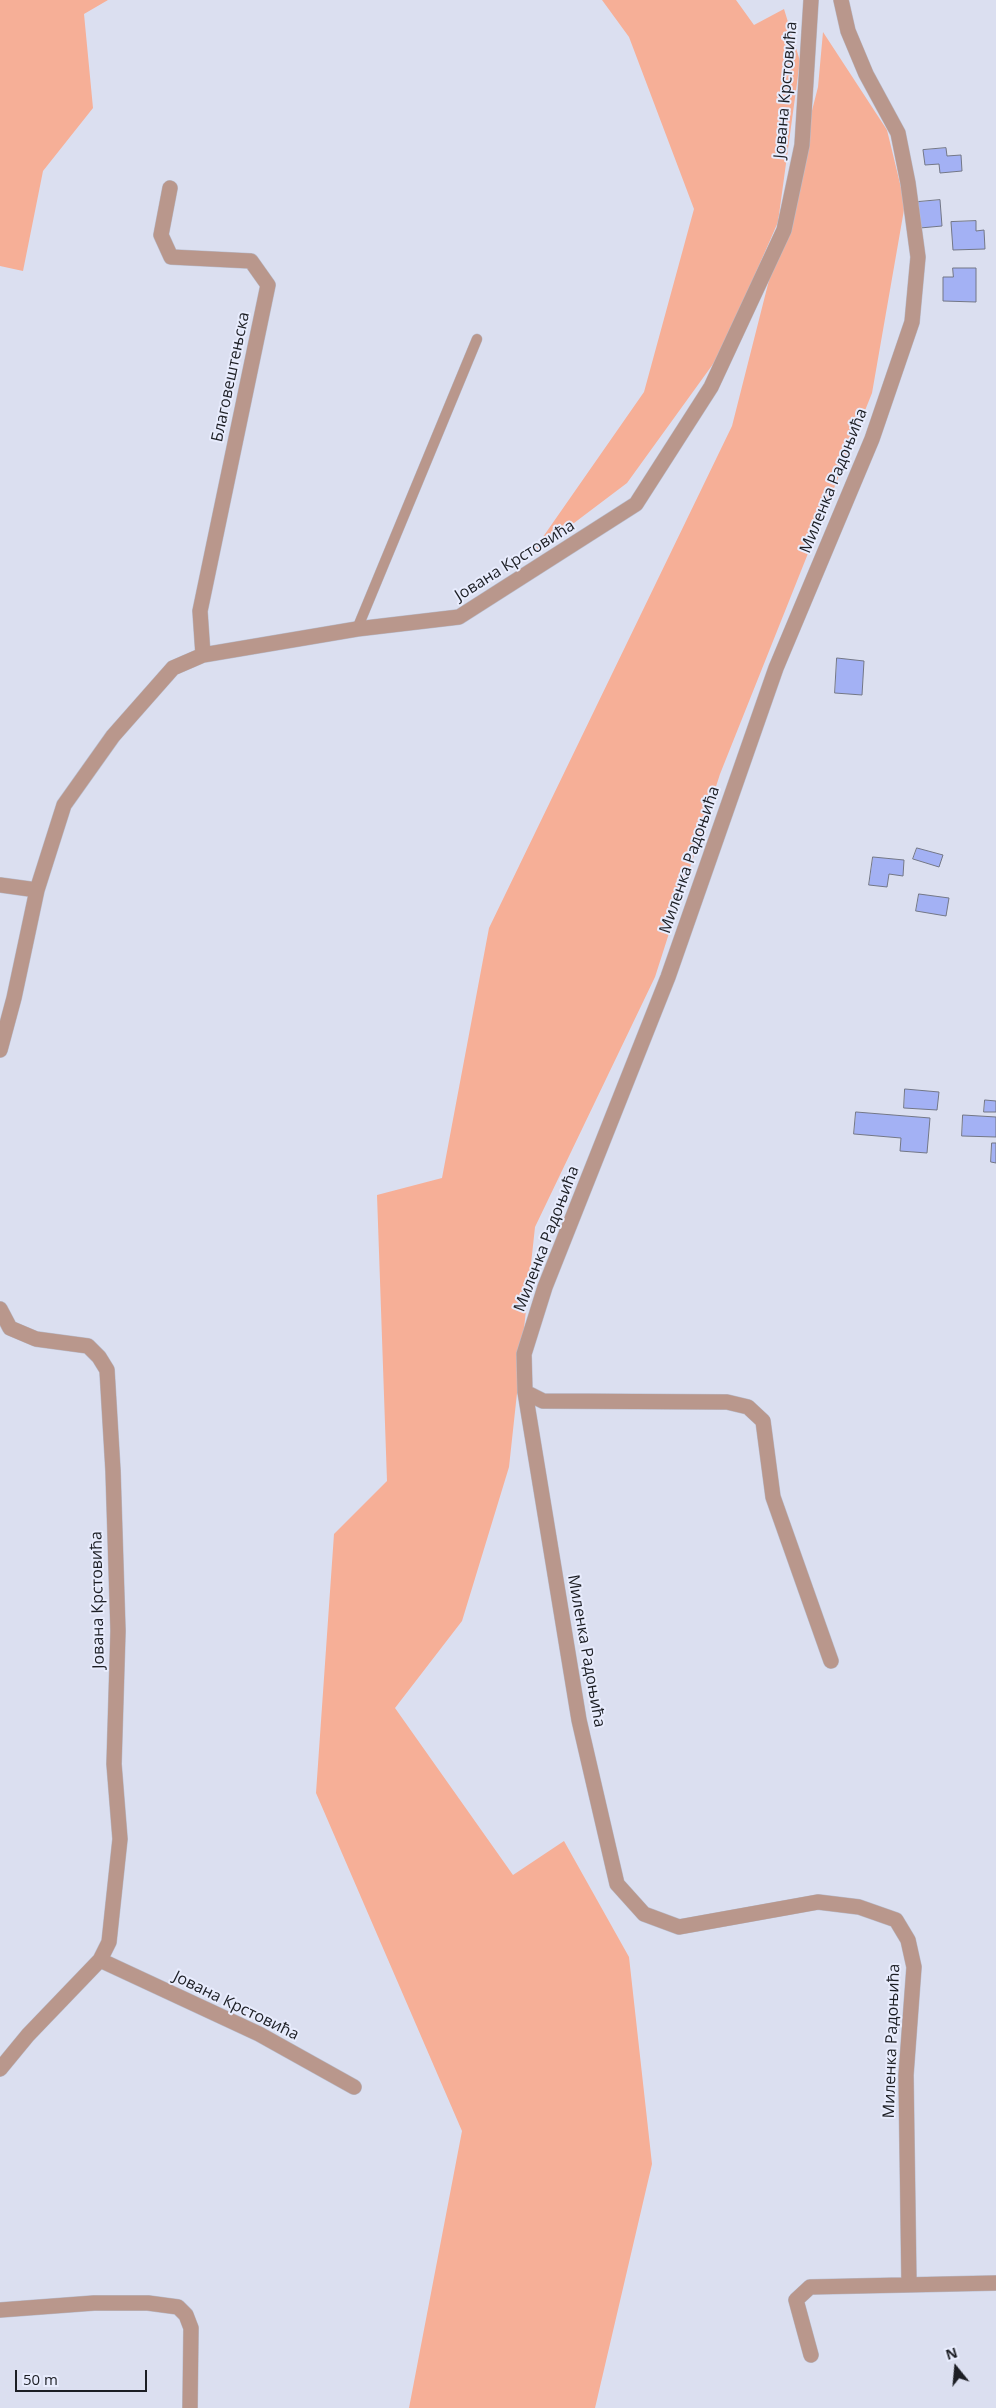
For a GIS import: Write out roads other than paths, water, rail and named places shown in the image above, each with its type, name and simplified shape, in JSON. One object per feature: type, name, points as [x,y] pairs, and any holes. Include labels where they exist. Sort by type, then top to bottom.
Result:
[{"type":"street","name":"Јована Крстовића","points":[[0,1050],[14,998],[37,890],[64,805],[113,736],[173,668],[203,656],[357,629],[459,616],[636,504],[711,388],[784,230],[802,145],[811,0]]},
{"type":"street","name":"Миленка Радоњића","points":[[841,0],[848,31],[866,74],[898,133],[908,183],[918,258],[912,322],[872,439],[776,668],[668,977],[545,1287],[524,1354],[525,1392],[579,1720],[617,1884],[644,1914],[679,1927],[818,1902],[860,1907],[896,1920],[908,1940],[914,1967],[906,2075],[909,2284]]},
{"type":"street","name":"Благовештењска","points":[[170,188],[161,236],[171,257],[251,261],[268,285],[200,612],[203,656]]},
{"type":"street","points":[[0,885],[37,890]]},
{"type":"street","name":"Јована Крстовића","points":[[0,1309],[10,1328],[36,1339],[88,1346],[99,1357],[106,1370],[113,1472],[118,1621],[114,1764],[120,1839],[109,1942],[100,1960],[28,2035],[0,2069]]},
{"type":"street","points":[[525,1392],[543,1401],[728,1402],[748,1408],[763,1421],[773,1497],[831,1661]]},
{"type":"street","name":"Јована Крстовића","points":[[100,1960],[258,2034],[354,2087]]},
{"type":"street","points":[[811,2354],[796,2300],[810,2287],[996,2284]]},
{"type":"street","points":[[0,2310],[94,2303],[148,2303],[178,2307],[186,2315],[191,2328],[190,2408]]},
{"type":"lane","points":[[357,629],[476,339]]}]
